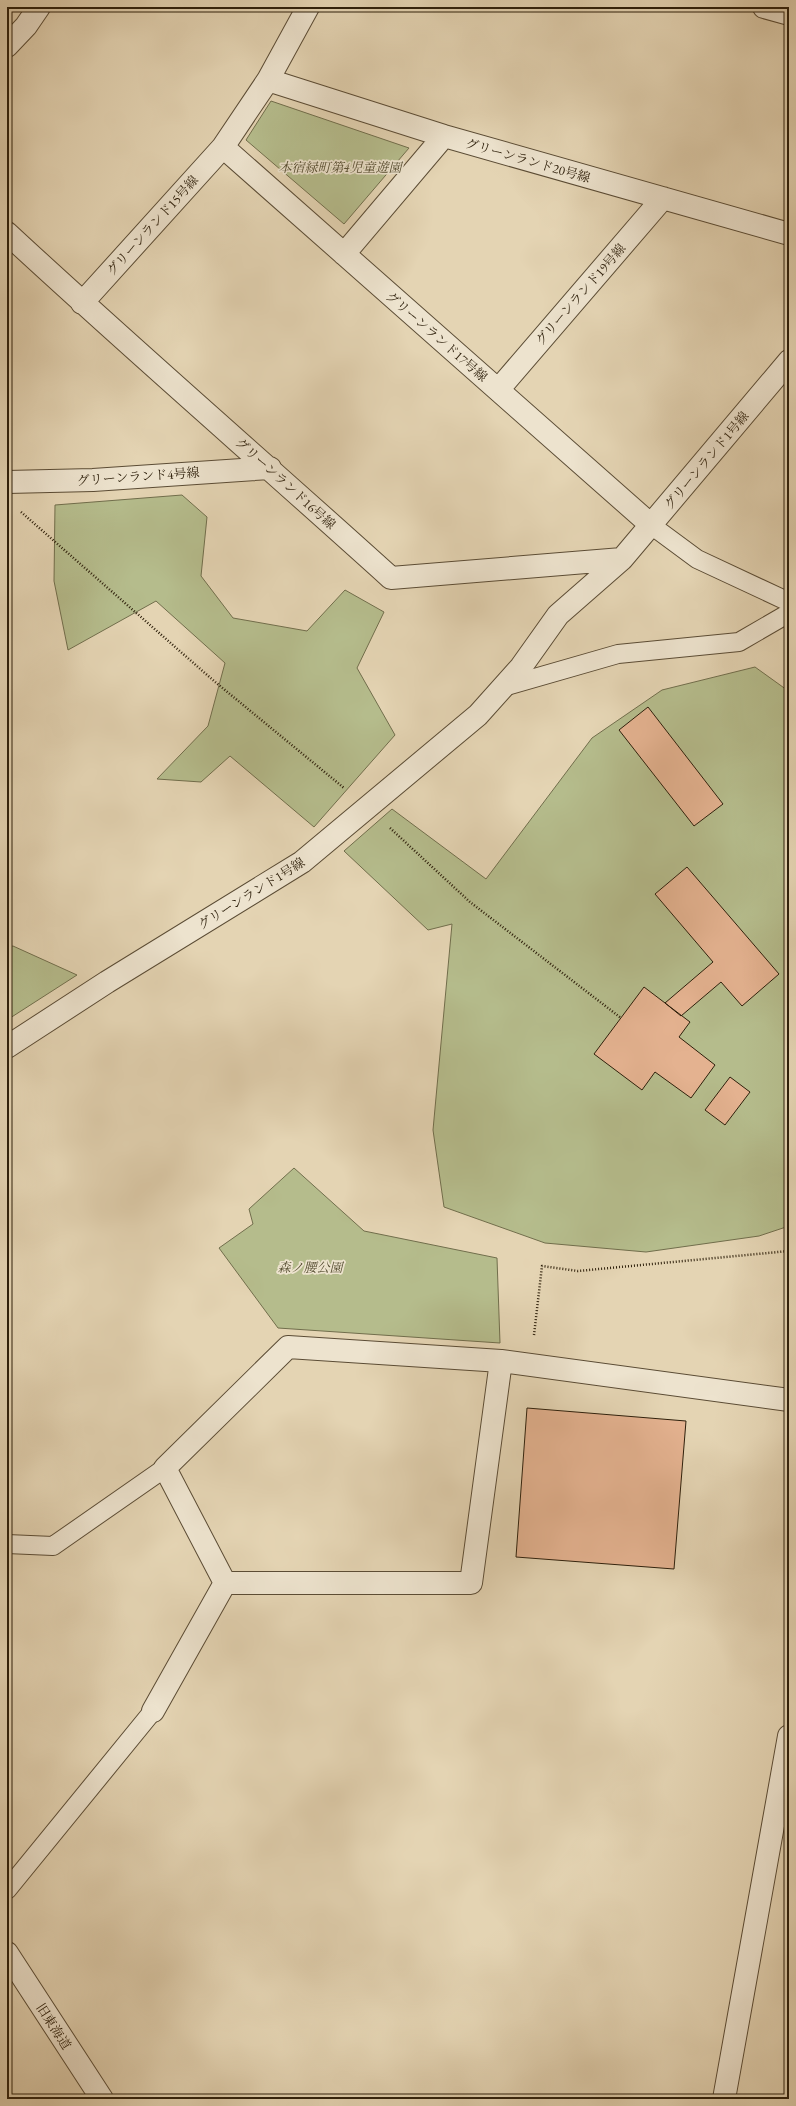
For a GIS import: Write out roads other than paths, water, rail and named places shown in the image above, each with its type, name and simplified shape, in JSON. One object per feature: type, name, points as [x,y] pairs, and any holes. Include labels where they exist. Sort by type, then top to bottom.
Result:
[{"type":"street","points":[[7,46],[26,26],[39,7]]},
{"type":"street","points":[[268,80],[308,7]]},
{"type":"street","points":[[764,7],[789,14]]},
{"type":"street","name":"グリーンランド20号線","points":[[268,80],[444,136],[789,234]]},
{"type":"street","name":"グリーンランド15号線","points":[[82,303],[223,148],[268,80]]},
{"type":"street","points":[[344,254],[444,136]]},
{"type":"street","name":"グリーンランド17号線","points":[[223,148],[651,525]]},
{"type":"street","name":"グリーンランド19号線","points":[[498,390],[663,198]]},
{"type":"street","name":"グリーンランド16号線","points":[[7,233],[82,303],[270,468],[391,578],[622,559]]},
{"type":"street","name":"グリーンランド1号線","points":[[7,1047],[107,982],[302,862],[478,715],[521,667],[558,615],[622,559],[789,361]]},
{"type":"street","name":"グリーンランド4号線","points":[[7,482],[92,480],[270,468]]},
{"type":"street","points":[[225,1583],[165,1468],[288,1347],[501,1361],[789,1400]]},
{"type":"street","points":[[225,1583],[471,1583],[501,1361]]},
{"type":"street","points":[[153,1711],[225,1583]]},
{"type":"street","points":[[724,2099],[789,1736]]},
{"type":"street","name":"旧東海道","points":[[7,1953],[102,2099]]},
{"type":"lane","points":[[651,525],[697,559],[789,602]]},
{"type":"lane","points":[[503,687],[618,654],[739,642],[789,613]]},
{"type":"lane","points":[[7,1544],[53,1546],[165,1468]]},
{"type":"lane","points":[[7,1890],[153,1711]]},
{"type":"park label","name":"本宿緑町第4児童遊園","points":[[340,167]]},
{"type":"park label","name":"森ノ腰公園","points":[[310,1267]]}]
